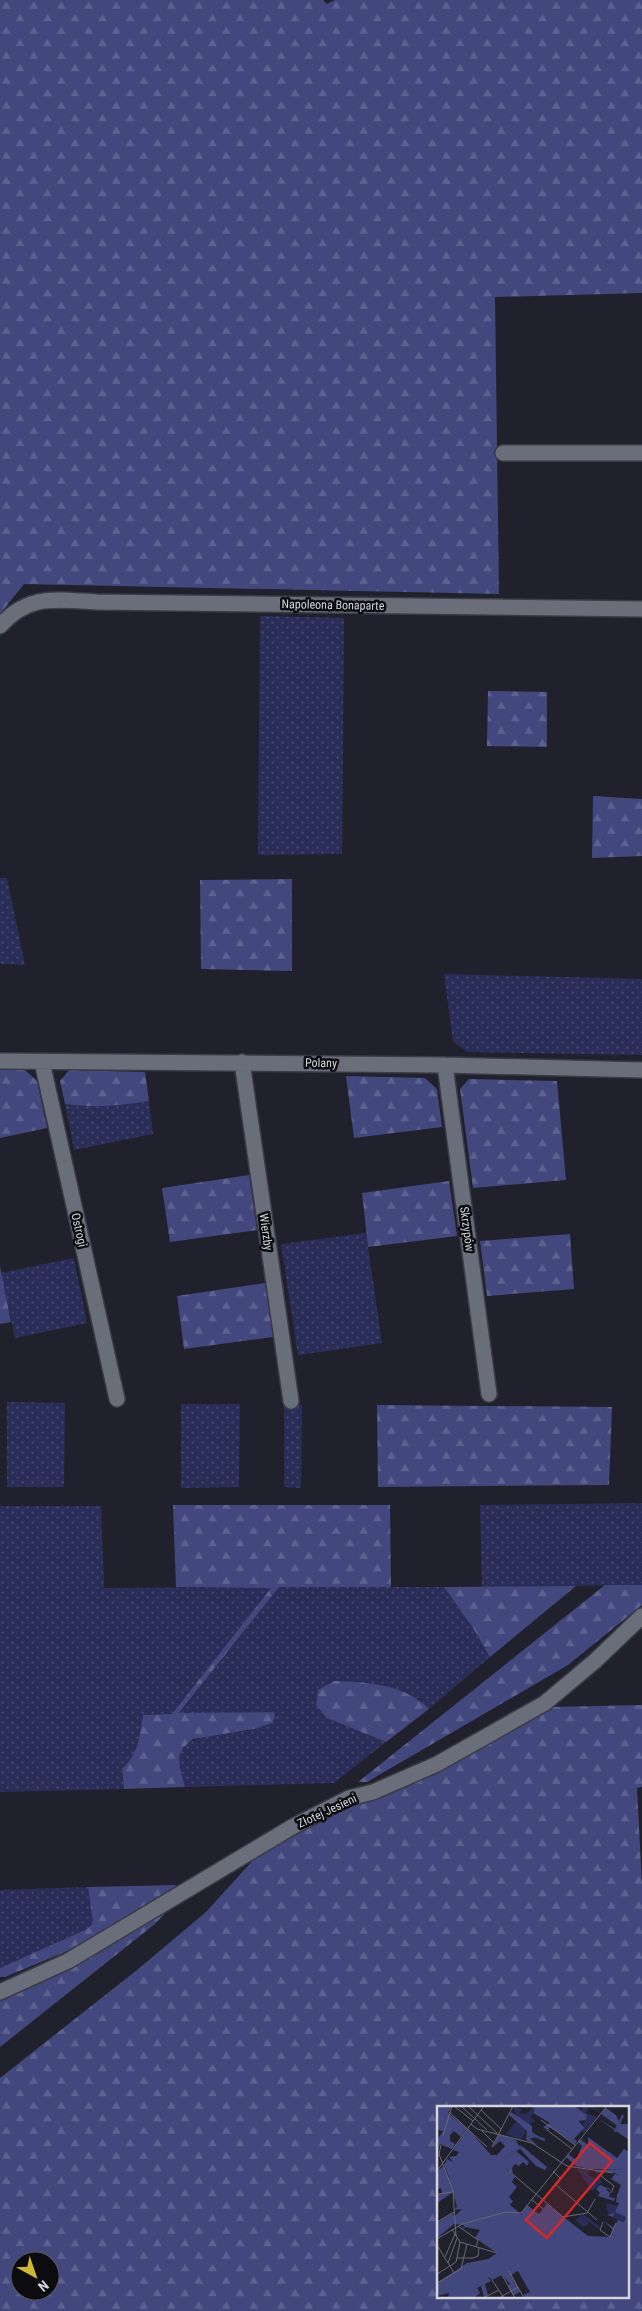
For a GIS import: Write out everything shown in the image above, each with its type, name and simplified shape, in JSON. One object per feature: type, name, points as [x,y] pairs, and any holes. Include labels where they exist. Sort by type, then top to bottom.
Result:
[{"type":"street","points":[[504,453],[642,454]]},
{"type":"street","name":"Napoleona Bonaparte","points":[[0,626],[17,610],[26,605],[50,599],[96,602],[642,609]]},
{"type":"street","name":"Polany","points":[[0,1061],[242,1062],[642,1070]]},
{"type":"street","name":"Ostrogi","points":[[42,1062],[117,1399]]},
{"type":"street","name":"Wierzby","points":[[242,1062],[291,1401]]},
{"type":"street","name":"Skrzypów","points":[[445,1065],[489,1394]]},
{"type":"street","name":"Złotej Jesieni","points":[[0,1992],[68,1961],[292,1827],[349,1798],[373,1792],[437,1764],[544,1703],[595,1661],[642,1616]]},
{"type":"shaded area","points":[[260,616],[344,618],[342,854],[258,855]]},
{"type":"shaded area","points":[[0,878],[7,878],[25,965],[0,964]]},
{"type":"shaded area","points":[[444,974],[642,979],[642,1055],[467,1052],[453,1041]]},
{"type":"shaded area","points":[[149,1101],[153,1134],[74,1150],[65,1104],[107,1106]]},
{"type":"shaded area","points":[[366,1233],[382,1343],[298,1355],[281,1244]]},
{"type":"shaded area","points":[[74,1258],[87,1323],[15,1338],[1,1273]]},
{"type":"shaded area","points":[[7,1402],[65,1403],[64,1487],[7,1487]]},
{"type":"shaded area","points":[[181,1404],[240,1404],[239,1487],[181,1488]]},
{"type":"shaded area","points":[[284,1405],[302,1405],[301,1488],[284,1487]]},
{"type":"shaded area","points":[[642,1503],[642,1585],[482,1587],[480,1505]]},
{"type":"shaded area","points":[[0,1506],[101,1506],[104,1588],[272,1587],[172,1714],[143,1715],[135,1751],[122,1769],[124,1789],[0,1792]]},
{"type":"shaded area","points":[[279,1587],[444,1587],[473,1628],[490,1657],[429,1709],[418,1698],[327,1718],[386,1742],[334,1783],[185,1787],[180,1772],[179,1757],[183,1749],[190,1743],[210,1736],[252,1730],[275,1717],[273,1712],[179,1714]]},
{"type":"shaded area","points":[[88,1887],[93,1923],[87,1929],[0,1968],[0,1890]]},
{"type":"green space","points":[[0,0],[323,0],[327,4],[335,0],[642,0],[642,293],[495,297],[499,594],[24,584],[0,614]]},
{"type":"green space","points":[[488,691],[547,692],[547,747],[487,746]]},
{"type":"green space","points":[[593,796],[642,799],[642,856],[592,858]]},
{"type":"green space","points":[[292,879],[292,971],[201,969],[200,880]]},
{"type":"green space","points":[[0,1069],[25,1070],[37,1081],[47,1128],[0,1138]]},
{"type":"green space","points":[[69,1070],[145,1072],[149,1101],[107,1106],[65,1104],[60,1081]]},
{"type":"green space","points":[[346,1076],[425,1078],[437,1089],[442,1127],[354,1138]]},
{"type":"green space","points":[[469,1079],[557,1081],[566,1180],[473,1188],[460,1089]]},
{"type":"green space","points":[[249,1175],[257,1230],[170,1242],[162,1188]]},
{"type":"green space","points":[[449,1181],[457,1236],[368,1247],[362,1193]]},
{"type":"green space","points":[[570,1234],[574,1289],[487,1296],[480,1241]]},
{"type":"green space","points":[[0,1266],[11,1322],[0,1324]]},
{"type":"green space","points":[[265,1283],[273,1337],[184,1349],[177,1296]]},
{"type":"green space","points":[[377,1405],[612,1407],[609,1485],[378,1487]]},
{"type":"green space","points":[[173,1505],[390,1505],[391,1587],[279,1587],[179,1713],[274,1712],[275,1717],[272,1723],[254,1729],[193,1739],[183,1748],[179,1757],[185,1787],[124,1789],[122,1769],[135,1751],[143,1715],[172,1714],[271,1588],[176,1587]]},
{"type":"green space","points":[[605,1585],[642,1585],[642,1605],[568,1665],[367,1782],[358,1782]]},
{"type":"green space","points":[[576,1586],[490,1657],[473,1628],[444,1587]]},
{"type":"green space","points":[[334,1681],[359,1682],[397,1689],[409,1694],[429,1709],[386,1742],[327,1718],[316,1705],[318,1690]]},
{"type":"green space","points":[[642,1705],[642,1787],[637,1788],[642,1886],[642,2311],[0,2311],[0,2078],[137,1970],[206,1912],[257,1856],[352,1805],[549,1707]]},
{"type":"green space","points":[[177,1885],[113,1926],[65,1952],[5,1977],[0,1977],[0,1968],[87,1929],[93,1923],[88,1887]]},
{"type":"green space","points":[[172,1906],[155,1924],[0,2047],[0,1999]]}]
